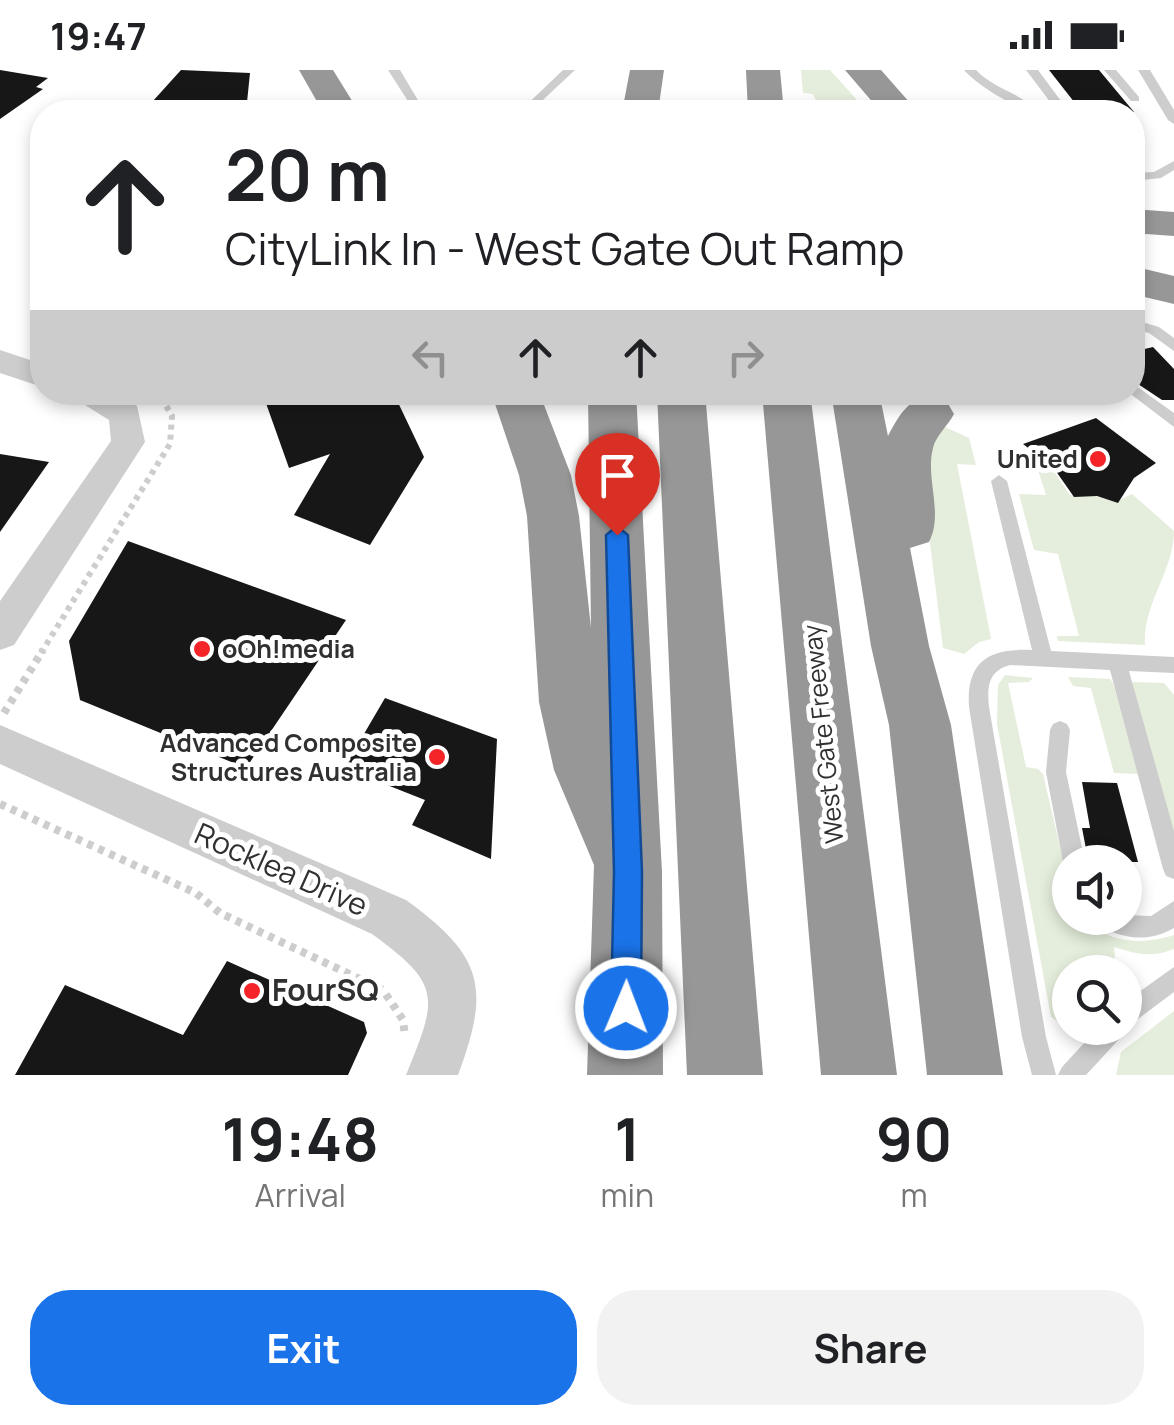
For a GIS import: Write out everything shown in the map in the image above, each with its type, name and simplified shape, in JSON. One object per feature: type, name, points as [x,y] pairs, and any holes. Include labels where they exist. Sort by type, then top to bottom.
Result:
[{"type":"highway","points":[[642,100],[646,70]]},
{"type":"highway","points":[[672,70],[673,100]]},
{"type":"highway","points":[[763,70],[765,100]]},
{"type":"highway","points":[[862,70],[889,100]]},
{"type":"highway","points":[[1145,223],[1174,224]]},
{"type":"highway","points":[[1145,254],[1174,260]]},
{"type":"highway","points":[[1145,283],[1174,290]]},
{"type":"highway","points":[[521,405],[554,516],[569,702],[586,770],[628,872]]},
{"type":"highway","points":[[612,405],[628,872],[625,1075]]},
{"type":"highway","points":[[682,405],[726,1075]]},
{"type":"highway","name":"West Gate Freeway","points":[[787,405],[860,1075]]},
{"type":"highway","points":[[858,405],[900,646],[920,725],[965,1075]]},
{"type":"highway","points":[[920,725],[925,640],[905,454],[914,431],[939,405]]},
{"type":"street","points":[[0,361],[30,372]]},
{"type":"street","points":[[0,634],[128,442],[125,414],[110,405]]},
{"type":"street","name":"Rocklea Drive","points":[[0,744],[388,918],[425,942],[450,970],[456,1005],[416,1063]]},
{"type":"lane","points":[[394,70],[413,100]]},
{"type":"lane","points":[[537,100],[569,70]]},
{"type":"lane","points":[[970,70],[980,82],[1018,100]]},
{"type":"lane","points":[[1032,70],[1054,100]]},
{"type":"lane","points":[[1110,70],[1135,99]]},
{"type":"lane","points":[[1144,70],[1174,120]]},
{"type":"lane","points":[[1145,177],[1156,176],[1174,165]]},
{"type":"lane","points":[[1145,328],[1174,346]]},
{"type":"lane","points":[[1145,399],[1174,422]]},
{"type":"lane","points":[[999,482],[1043,658]]},
{"type":"lane","points":[[1044,1075],[1034,1037],[978,693],[983,669],[1010,656],[1174,665]]},
{"type":"lane","points":[[1118,664],[1174,869]]},
{"type":"lane","points":[[1060,730],[1056,772],[1071,845]]},
{"type":"lane","points":[[1142,927],[1164,923],[1174,912]]},
{"type":"lane","points":[[1142,1003],[1174,978]]},
{"type":"lane","points":[[1070,1075],[1098,1045]]},
{"type":"path","points":[[0,719],[170,444],[174,429],[166,405]]},
{"type":"path","points":[[0,804],[196,893],[220,913],[383,990],[402,1020],[416,1063]]},
{"type":"green space","points":[[801,70],[830,70],[857,100],[816,100],[813,94],[803,93]]},
{"type":"green space","points":[[945,427],[969,438],[976,465],[957,464],[991,639],[979,642],[964,654],[943,648],[919,454]]},
{"type":"green space","points":[[1050,466],[1070,495],[1086,493],[1115,502],[1132,494],[1174,531],[1169,560],[1148,616],[1145,645],[1058,641],[1057,636],[1079,636],[1058,554],[1034,550],[1019,494],[1046,495],[1038,470]]},
{"type":"green space","points":[[1005,675],[1033,678],[1029,682],[1008,683],[1026,767],[1043,774],[1060,845],[1052,845],[1052,935],[1109,935],[1146,941],[1174,935],[1174,949],[1159,953],[1114,947],[1115,955],[1052,955],[1052,1018],[997,724],[998,685]]},
{"type":"green space","points":[[1068,677],[1110,679],[1113,683],[1140,774],[1114,773],[1091,688],[1073,686]]},
{"type":"green space","points":[[1133,682],[1164,683],[1174,695],[1174,832],[1131,688]]},
{"type":"green space","points":[[1174,1011],[1174,1075],[1116,1075],[1121,1052],[1130,1045],[1142,1045],[1142,1036]]},
{"type":"building","points":[[0,70],[48,78],[36,87],[43,89],[0,119]]},
{"type":"building","points":[[181,70],[250,73],[247,100],[154,100]]},
{"type":"building","points":[[1049,70],[1099,70],[1124,100],[1073,100]]},
{"type":"building","points":[[1153,347],[1174,369],[1174,400],[1162,400],[1145,389],[1145,349]]},
{"type":"building","points":[[267,405],[399,405],[424,457],[370,545],[294,515],[330,454],[289,468]]},
{"type":"building","name":"United","points":[[1096,418],[1156,463],[1134,478],[1118,503],[1097,496],[1074,497],[1053,467],[1023,444]]},
{"type":"building","points":[[0,454],[49,462],[0,532]]},
{"type":"building","name":"oOh!media","points":[[128,541],[346,620],[246,768],[80,700],[69,641]]},
{"type":"building","points":[[385,698],[497,739],[491,859],[412,825],[425,800],[344,768]]},
{"type":"building","points":[[1082,782],[1117,783],[1133,845],[1085,845],[1082,828],[1090,828]]},
{"type":"building","name":"FourSQ","points":[[227,961],[364,1022],[367,1033],[348,1075],[15,1075],[65,985],[183,1035]]},
{"type":"place","name":"United","points":[[1098,459]]},
{"type":"place","name":"oOh!media","points":[[202,649]]},
{"type":"place","name":"Advanced Composite Structures Australia","points":[[437,757]]},
{"type":"place","name":"FourSQ","points":[[252,991]]},
{"type":"route","points":[[617,535],[628,872],[626,1008]]}]
